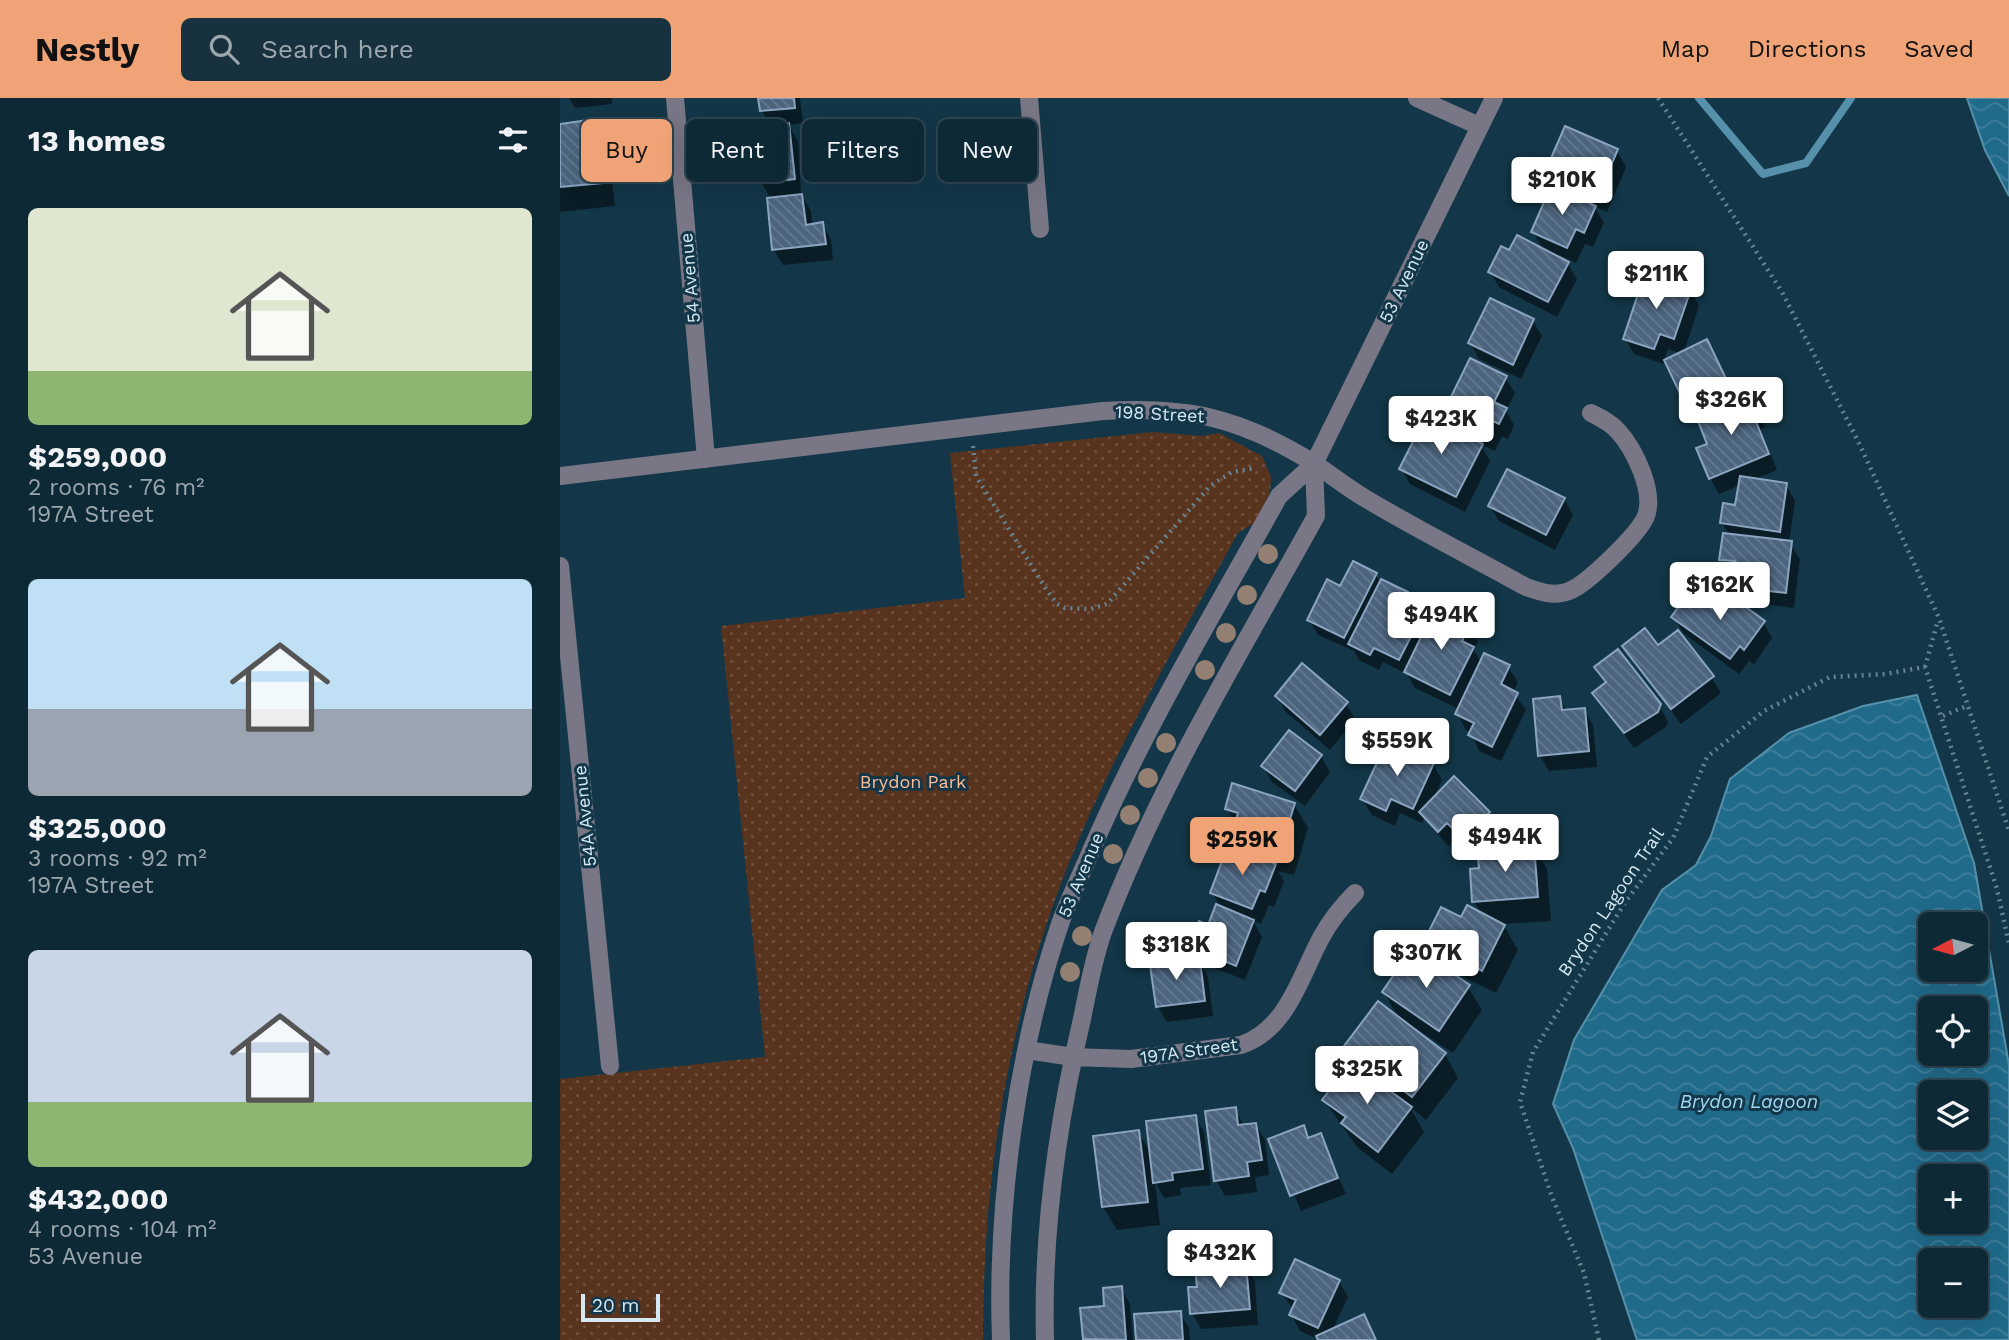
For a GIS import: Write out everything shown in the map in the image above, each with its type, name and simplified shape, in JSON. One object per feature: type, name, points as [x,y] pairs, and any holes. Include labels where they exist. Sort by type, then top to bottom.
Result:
[{"type":"street","name":"54 Avenue","points":[[674,98],[706,459]]},
{"type":"street","points":[[1029,98],[1040,229]]},
{"type":"street","points":[[1418,98],[1479,126]]},
{"type":"street","name":"53 Avenue","points":[[1001,1340],[999,1305],[1007,1174],[1027,1050],[1060,923],[1124,775],[1279,496],[1314,464],[1494,98]]},
{"type":"street","name":"198 Street","points":[[560,476],[1103,411],[1178,411],[1229,421],[1314,464],[1365,499],[1526,587],[1543,593],[1567,592],[1579,587],[1639,529],[1649,503],[1647,488],[1627,444],[1606,421],[1591,413]]},
{"type":"street","name":"53 Avenue","points":[[1045,1340],[1044,1297],[1051,1176],[1073,1057],[1103,933],[1163,792],[1316,516],[1314,464]]},
{"type":"street","name":"54A Avenue","points":[[560,566],[610,1066]]},
{"type":"street","name":"197A Street","points":[[1027,1050],[1073,1057],[1131,1059],[1241,1045],[1258,1039],[1272,1028],[1282,1014],[1326,929],[1355,893]]},
{"type":"path","points":[[1658,98],[1782,292],[1858,441],[1939,618],[2009,831]]},
{"type":"path","points":[[971,427],[976,476],[1046,589],[1057,604],[1065,608],[1091,609],[1107,604],[1210,486],[1232,472],[1255,468]]},
{"type":"path","points":[[1939,618],[1925,667],[1997,889],[2009,944]]},
{"type":"path","name":"Brydon Lagoon Trail","points":[[1599,1340],[1584,1273],[1552,1197],[1520,1102],[1533,1052],[1625,904],[1673,838],[1707,757],[1764,711],[1830,677],[1885,674],[1925,667]]},
{"type":"path","points":[[1943,716],[1969,705]]},
{"type":"green space","name":"Brydon Park","points":[[1153,432],[1202,436],[1219,433],[1262,456],[1271,477],[1270,492],[1256,522],[1238,533],[1127,736],[1087,820],[1048,921],[1030,979],[1003,1097],[988,1218],[983,1340],[560,1340],[560,1079],[765,1057],[721,626],[965,598],[950,453]]},
{"type":"water","points":[[1967,98],[2009,98],[2009,196],[1985,150]]},
{"type":"water","name":"Brydon Lagoon","points":[[1917,695],[1974,863],[1982,912],[1918,912],[1918,982],[1988,982],[1988,944],[2009,1065],[2009,1340],[1637,1340],[1573,1148],[1553,1104],[1574,1040],[1662,890],[1696,865],[1711,836],[1730,779],[1789,733],[1863,706]]},
{"type":"building","points":[[758,98],[794,98],[795,108],[760,111]]},
{"type":"building","points":[[581,121],[581,182],[602,183],[560,187],[560,124]]},
{"type":"building","points":[[788,123],[795,179],[788,180]]},
{"type":"building","points":[[1565,126],[1618,149],[1598,197],[1544,174]]},
{"type":"building","points":[[1551,186],[1596,206],[1584,233],[1576,229],[1567,248],[1531,232]]},
{"type":"building","points":[[802,194],[806,225],[823,222],[826,244],[772,250],[767,198]]},
{"type":"building","points":[[1517,235],[1569,262],[1548,302],[1488,272],[1501,246],[1509,250]]},
{"type":"building","points":[[1645,273],[1691,289],[1674,339],[1660,334],[1654,349],[1623,339]]},
{"type":"building","points":[[1490,298],[1534,319],[1513,365],[1468,343]]},
{"type":"building","points":[[1707,339],[1729,385],[1686,406],[1664,360]]},
{"type":"building","points":[[1470,358],[1507,376],[1494,402],[1507,408],[1499,424],[1493,421],[1486,436],[1442,415]]},
{"type":"building","points":[[1750,393],[1758,411],[1753,414],[1769,454],[1709,479],[1696,448],[1707,444],[1696,416]]},
{"type":"building","points":[[1426,416],[1483,444],[1456,497],[1399,469]]},
{"type":"building","points":[[1507,469],[1565,498],[1546,535],[1488,506]]},
{"type":"building","points":[[1740,476],[1787,483],[1780,532],[1720,523],[1723,503],[1735,505]]},
{"type":"building","points":[[1723,533],[1792,541],[1786,593],[1732,587],[1735,561],[1719,560]]},
{"type":"building","points":[[1353,561],[1377,573],[1344,638],[1307,620],[1327,579],[1340,586]]},
{"type":"building","points":[[1381,579],[1408,592],[1397,613],[1418,623],[1399,660],[1374,648],[1370,655],[1348,644]]},
{"type":"building","points":[[1724,591],[1765,621],[1744,650],[1740,646],[1730,659],[1671,617],[1690,592],[1711,608]]},
{"type":"building","points":[[1435,608],[1470,625],[1462,641],[1474,647],[1450,695],[1404,672]]},
{"type":"building","points":[[1645,628],[1658,645],[1678,630],[1714,676],[1671,709],[1622,646]]},
{"type":"building","points":[[1618,649],[1661,704],[1658,712],[1624,733],[1592,693],[1606,682],[1594,667]]},
{"type":"building","points":[[1484,653],[1510,665],[1501,684],[1518,693],[1492,747],[1468,735],[1474,723],[1455,714]]},
{"type":"building","points":[[1302,663],[1348,702],[1320,735],[1275,696]]},
{"type":"building","points":[[1560,696],[1562,710],[1585,708],[1589,751],[1538,756],[1533,699]]},
{"type":"building","points":[[1289,730],[1322,755],[1295,791],[1261,766]]},
{"type":"building","points":[[1387,741],[1434,763],[1413,809],[1391,799],[1386,811],[1360,799]]},
{"type":"building","points":[[1454,776],[1490,812],[1464,839],[1447,823],[1438,832],[1419,812]]},
{"type":"building","points":[[1232,783],[1295,803],[1280,852],[1230,837],[1238,813],[1225,809]]},
{"type":"building","points":[[1534,844],[1538,897],[1472,902],[1470,869],[1479,868],[1477,848]]},
{"type":"building","points":[[1228,845],[1276,864],[1265,892],[1260,890],[1252,909],[1210,893]]},
{"type":"building","points":[[1216,904],[1254,920],[1236,966],[1189,946],[1199,921],[1208,925]]},
{"type":"building","points":[[1467,905],[1505,925],[1482,971],[1424,941],[1441,907],[1461,917]]},
{"type":"building","points":[[1416,949],[1470,985],[1439,1031],[1382,992]]},
{"type":"building","points":[[1170,956],[1170,964],[1200,960],[1205,1001],[1156,1007],[1149,958]]},
{"type":"building","points":[[1378,1001],[1446,1053],[1412,1097],[1344,1046]]},
{"type":"building","points":[[1351,1062],[1412,1107],[1378,1152],[1341,1123],[1346,1117],[1322,1100]]},
{"type":"building","points":[[1236,1107],[1238,1125],[1256,1123],[1262,1160],[1247,1162],[1249,1176],[1214,1181],[1205,1111]]},
{"type":"building","points":[[1196,1115],[1203,1169],[1172,1173],[1173,1180],[1153,1183],[1146,1121]]},
{"type":"building","points":[[1304,1125],[1308,1138],[1321,1133],[1338,1178],[1290,1196],[1268,1139]]},
{"type":"building","points":[[1139,1130],[1148,1202],[1102,1207],[1093,1136]]},
{"type":"building","points":[[1295,1259],[1340,1280],[1318,1328],[1289,1315],[1296,1300],[1279,1293]]},
{"type":"building","points":[[1246,1264],[1250,1309],[1190,1314],[1188,1287],[1197,1287],[1195,1268]]},
{"type":"building","points":[[1122,1286],[1126,1340],[1083,1339],[1080,1308],[1104,1306],[1103,1288]]},
{"type":"building","points":[[1181,1311],[1183,1340],[1136,1340],[1134,1314]]},
{"type":"building","points":[[1364,1314],[1376,1340],[1318,1340],[1316,1336]]},
{"type":"waterway","points":[[1699,98],[1763,174],[1806,163],[1851,98]]}]
